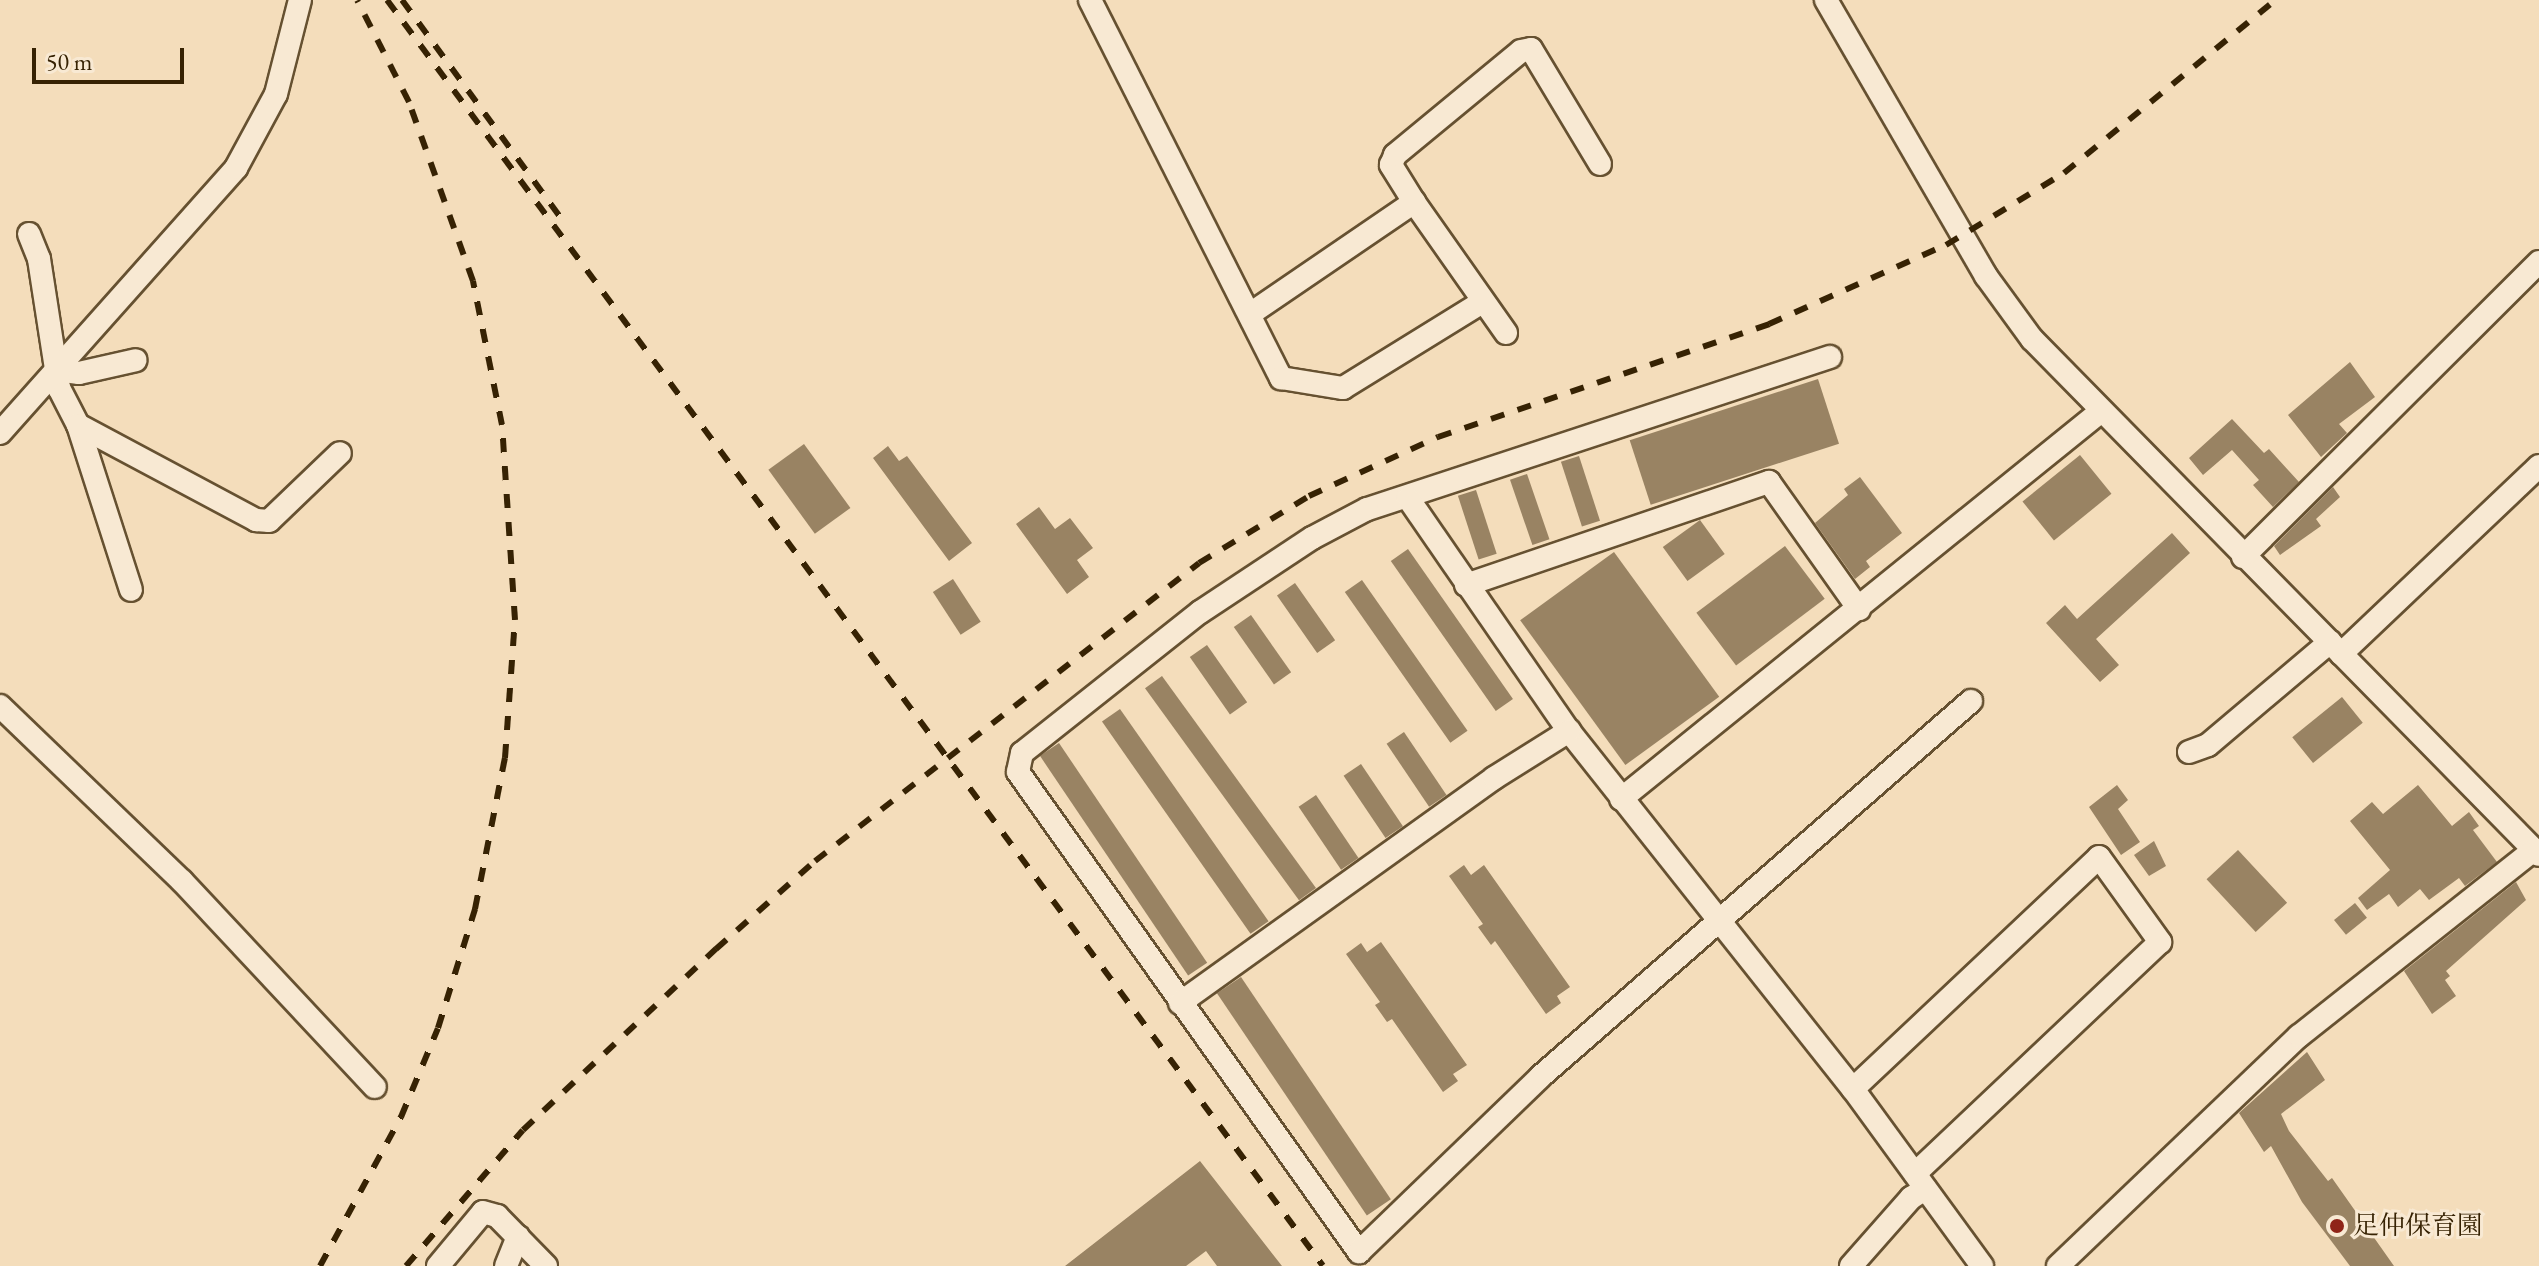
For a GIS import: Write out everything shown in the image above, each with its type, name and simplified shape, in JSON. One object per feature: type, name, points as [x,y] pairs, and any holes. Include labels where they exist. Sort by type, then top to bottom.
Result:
[{"type":"street","points":[[0,433],[193,221],[252,145],[277,89],[300,0]]},
{"type":"street","points":[[1090,0],[1281,378],[1343,388],[1482,302]]},
{"type":"street","points":[[1826,0],[1994,288],[2041,349],[2537,853],[2299,1036],[2058,1266]]},
{"type":"street","points":[[1506,333],[1414,202],[1391,165],[1395,155],[1521,51],[1531,49],[1600,164]]},
{"type":"street","points":[[1250,314],[1414,202]]},
{"type":"street","points":[[29,234],[39,259],[59,388],[78,425],[131,590]]},
{"type":"street","points":[[2243,557],[2539,262]]},
{"type":"street","points":[[1830,357],[1367,509],[1200,612],[1022,753],[1018,772],[1359,1252],[1540,1077],[1716,919],[1971,701]]},
{"type":"street","points":[[57,370],[79,373],[136,360]]},
{"type":"street","points":[[1621,799],[2100,412]]},
{"type":"street","points":[[78,425],[256,520],[269,521],[340,453]]},
{"type":"street","points":[[2189,752],[2208,745],[2336,648],[2539,466]]},
{"type":"street","points":[[1466,585],[1769,482],[1859,609]]},
{"type":"street","points":[[1408,498],[1569,731],[1853,1089],[1982,1266]]},
{"type":"street","points":[[0,706],[182,881],[375,1087]]},
{"type":"street","points":[[1180,1003],[1494,778],[1569,731]]},
{"type":"street","points":[[1851,1266],[1911,1198],[1920,1181],[2160,942],[2099,857],[1853,1089]]},
{"type":"street","points":[[438,1266],[483,1212],[497,1216],[546,1266]]},
{"type":"street","points":[[506,1266],[518,1236]]},
{"type":"building","points":[[2350,362],[2375,397],[2339,424],[2347,433],[2321,457],[2288,415]]},
{"type":"building","points":[[1818,379],[1839,444],[1651,505],[1630,440]]},
{"type":"building","points":[[2232,419],[2264,453],[2269,449],[2299,482],[2273,507],[2253,485],[2259,480],[2232,450],[2203,475],[2189,458]]},
{"type":"building","points":[[804,444],[850,508],[815,534],[768,470]]},
{"type":"building","points":[[888,446],[899,461],[907,456],[972,543],[949,561],[873,458]]},
{"type":"building","points":[[2080,455],[2111,494],[2054,540],[2022,502]]},
{"type":"building","points":[[1579,456],[1600,521],[1582,527],[1561,462]]},
{"type":"building","points":[[1527,474],[1549,539],[1532,545],[1510,480]]},
{"type":"building","points":[[1860,477],[1902,533],[1866,561],[1870,567],[1855,579],[1815,523],[1848,495],[1844,489]]},
{"type":"building","points":[[2333,487],[2340,497],[2316,519],[2321,526],[2280,555],[2274,546]]},
{"type":"building","points":[[1476,490],[1497,554],[1479,560],[1458,496]]},
{"type":"building","points":[[1039,507],[1055,529],[1070,518],[1093,548],[1077,560],[1089,577],[1067,594],[1016,524]]},
{"type":"building","points":[[1700,520],[1725,554],[1687,581],[1663,547]]},
{"type":"building","points":[[2172,533],[2190,553],[2096,639],[2119,665],[2100,682],[2046,623],[2065,605],[2077,619]]},
{"type":"building","points":[[1785,546],[1825,599],[1736,666],[1696,613]]},
{"type":"building","points":[[1408,549],[1513,699],[1496,711],[1391,561]]},
{"type":"building","points":[[1614,552],[1719,697],[1625,765],[1520,620]]},
{"type":"building","points":[[953,579],[981,622],[961,635],[933,592]]},
{"type":"building","points":[[1362,580],[1468,731],[1450,743],[1345,592]]},
{"type":"building","points":[[1295,583],[1335,640],[1317,653],[1277,596]]},
{"type":"building","points":[[1251,615],[1291,672],[1274,684],[1234,627]]},
{"type":"building","points":[[1207,645],[1247,702],[1230,714],[1190,657]]},
{"type":"building","points":[[1162,676],[1316,888],[1299,900],[1145,688]]},
{"type":"building","points":[[2342,697],[2363,723],[2313,763],[2292,737]]},
{"type":"building","points":[[1120,709],[1269,921],[1251,934],[1102,722]]},
{"type":"building","points":[[1404,732],[1446,795],[1429,807],[1387,744]]},
{"type":"building","points":[[1059,743],[1207,963],[1188,976],[1040,756]]},
{"type":"building","points":[[1361,764],[1403,826],[1386,838],[1344,776]]},
{"type":"building","points":[[2117,785],[2128,800],[2118,809],[2140,842],[2121,855],[2089,807]]},
{"type":"building","points":[[2418,785],[2452,826],[2469,812],[2479,826],[2473,830],[2497,862],[2465,886],[2459,878],[2429,900],[2420,889],[2398,907],[2389,894],[2367,910],[2358,898],[2390,870],[2350,821],[2372,802],[2383,814]]},
{"type":"building","points":[[1316,795],[1358,858],[1341,870],[1299,807]]},
{"type":"building","points":[[2154,841],[2166,866],[2149,876],[2134,855]]},
{"type":"building","points":[[2238,850],[2287,903],[2256,932],[2207,879]]},
{"type":"building","points":[[1464,865],[1471,875],[1484,865],[1570,987],[1557,996],[1561,1003],[1546,1014],[1495,941],[1491,945],[1478,927],[1483,924],[1449,876]]},
{"type":"building","points":[[2516,882],[2526,900],[2446,971],[2450,976],[2445,980],[2456,996],[2432,1014],[2404,971]]},
{"type":"building","points":[[2355,903],[2367,918],[2346,935],[2334,920]]},
{"type":"building","points":[[1381,942],[1467,1065],[1453,1074],[1458,1081],[1443,1092],[1392,1019],[1387,1022],[1375,1005],[1380,1002],[1346,954],[1361,943],[1367,952]]},
{"type":"building","points":[[1241,977],[1391,1199],[1367,1215],[1217,993]]},
{"type":"building","points":[[2307,1052],[2325,1080],[2281,1114],[2289,1131],[2328,1181],[2332,1178],[2394,1266],[2350,1266],[2302,1202],[2271,1146],[2264,1152],[2239,1113]]},
{"type":"building","points":[[1200,1161],[1282,1266],[1217,1266],[1206,1251],[1186,1266],[1065,1266]]},
{"type":"railway","points":[[320,1266],[401,1117],[438,1028],[475,909],[505,758],[515,620],[502,425],[473,281],[409,102],[357,0]]},
{"type":"railway","points":[[387,0],[1323,1266]]},
{"type":"railway","points":[[402,0],[561,218]]},
{"type":"railway","points":[[406,1266],[523,1130],[815,861],[1199,563],[1309,496],[1438,437],[1769,324],[1946,245],[2064,173],[2275,0]]},
{"type":"place","name":"足仲保育園","points":[[2337,1226]]}]
